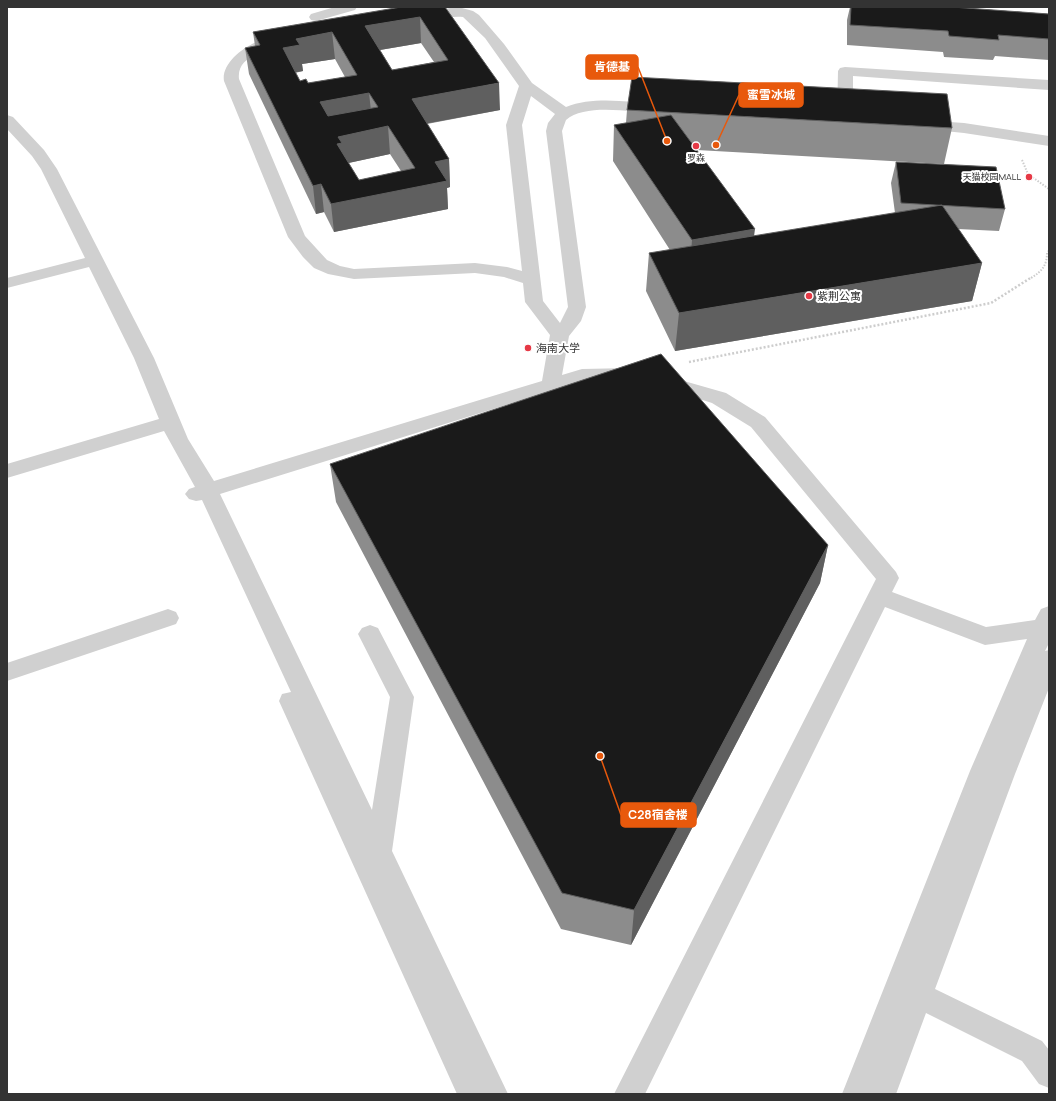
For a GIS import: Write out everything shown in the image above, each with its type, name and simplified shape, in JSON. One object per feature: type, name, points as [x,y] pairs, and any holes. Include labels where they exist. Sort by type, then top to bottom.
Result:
[{"type":"street","points":[[316,17],[350,7]]},
{"type":"street","points":[[404,20],[451,12],[469,15],[476,18],[527,86],[564,113]]},
{"type":"street","points":[[286,40],[270,42],[247,54],[238,63],[231,75],[234,89],[297,237],[307,251],[320,264],[334,272],[354,274],[475,268],[506,272],[531,280]]},
{"type":"street","points":[[845,121],[845,71],[1049,86]]},
{"type":"street","points":[[527,86],[514,125],[531,280],[534,302],[560,335]]},
{"type":"street","points":[[551,384],[560,335],[572,321],[577,307],[554,131],[558,119],[564,113],[588,107],[602,106],[673,110]]},
{"type":"street","points":[[7,120],[38,152],[49,169],[162,419],[165,443],[188,478],[202,492],[378,850],[493,1094]]},
{"type":"street","points":[[909,125],[964,128],[1042,140]]},
{"type":"street","points":[[7,135],[27,156],[38,172],[90,262]]},
{"type":"street","points":[[7,283],[90,262]]},
{"type":"street","points":[[202,492],[582,375],[631,374],[677,384],[719,398],[758,422],[888,578],[629,1094]]},
{"type":"street","points":[[7,459],[162,419]]},
{"type":"street","points":[[7,470],[162,419]]},
{"type":"street","points":[[202,492],[373,880],[472,1094]]},
{"type":"street","points":[[879,596],[985,636],[1048,621]]},
{"type":"street","points":[[7,672],[168,618]]},
{"type":"street","points":[[881,1094],[909,991],[983,771],[1048,621]]},
{"type":"street","points":[[370,634],[402,698],[373,880]]},
{"type":"street","points":[[858,1094],[909,991],[1002,774],[1049,659]]},
{"type":"street","points":[[909,991],[1032,1051],[1049,1074]]},
{"type":"path","points":[[1042,140],[1033,144],[1025,151],[1023,166],[1031,177],[1049,189]]},
{"type":"path","points":[[686,362],[991,303],[1039,273],[1047,262],[1047,252],[1049,251]]},
{"type":"building","points":[[401,7],[445,7],[499,83],[412,99],[449,159],[435,162],[447,181],[331,204],[321,184],[313,186],[245,48],[260,45],[253,32]],"holes":[[[420,17],[448,60],[392,70],[365,26]],[[332,32],[357,75],[308,83],[306,79],[300,81],[283,48],[300,45],[296,39]],[[369,93],[378,107],[328,116],[320,102]],[[388,126],[415,168],[359,180],[337,144],[342,143],[338,137]]]},
{"type":"building","points":[[851,7],[952,7],[1049,14],[1049,39],[998,35],[999,40],[949,36],[948,31],[850,25]]},
{"type":"building","points":[[632,77],[947,94],[952,128],[627,110]]},
{"type":"building","points":[[671,115],[755,229],[692,240],[614,125]]},
{"type":"building","points":[[896,162],[996,167],[1005,209],[901,203]]},
{"type":"building","points":[[942,205],[982,263],[679,313],[649,253]]},
{"type":"building","points":[[661,354],[828,545],[634,910],[562,893],[330,464]]},
{"type":"place","name":"肯德基","points":[[667,141]]},
{"type":"place","name":"蜜雪冰城","points":[[716,145]]},
{"type":"place","name":"罗森","points":[[696,146]]},
{"type":"place","name":"天猫校园MALL","points":[[1029,177]]},
{"type":"place","name":"紫荆公寓","points":[[809,296]]},
{"type":"place","name":"海南大学","points":[[528,348]]},
{"type":"place","name":"C28宿舍楼","points":[[600,756]]}]
